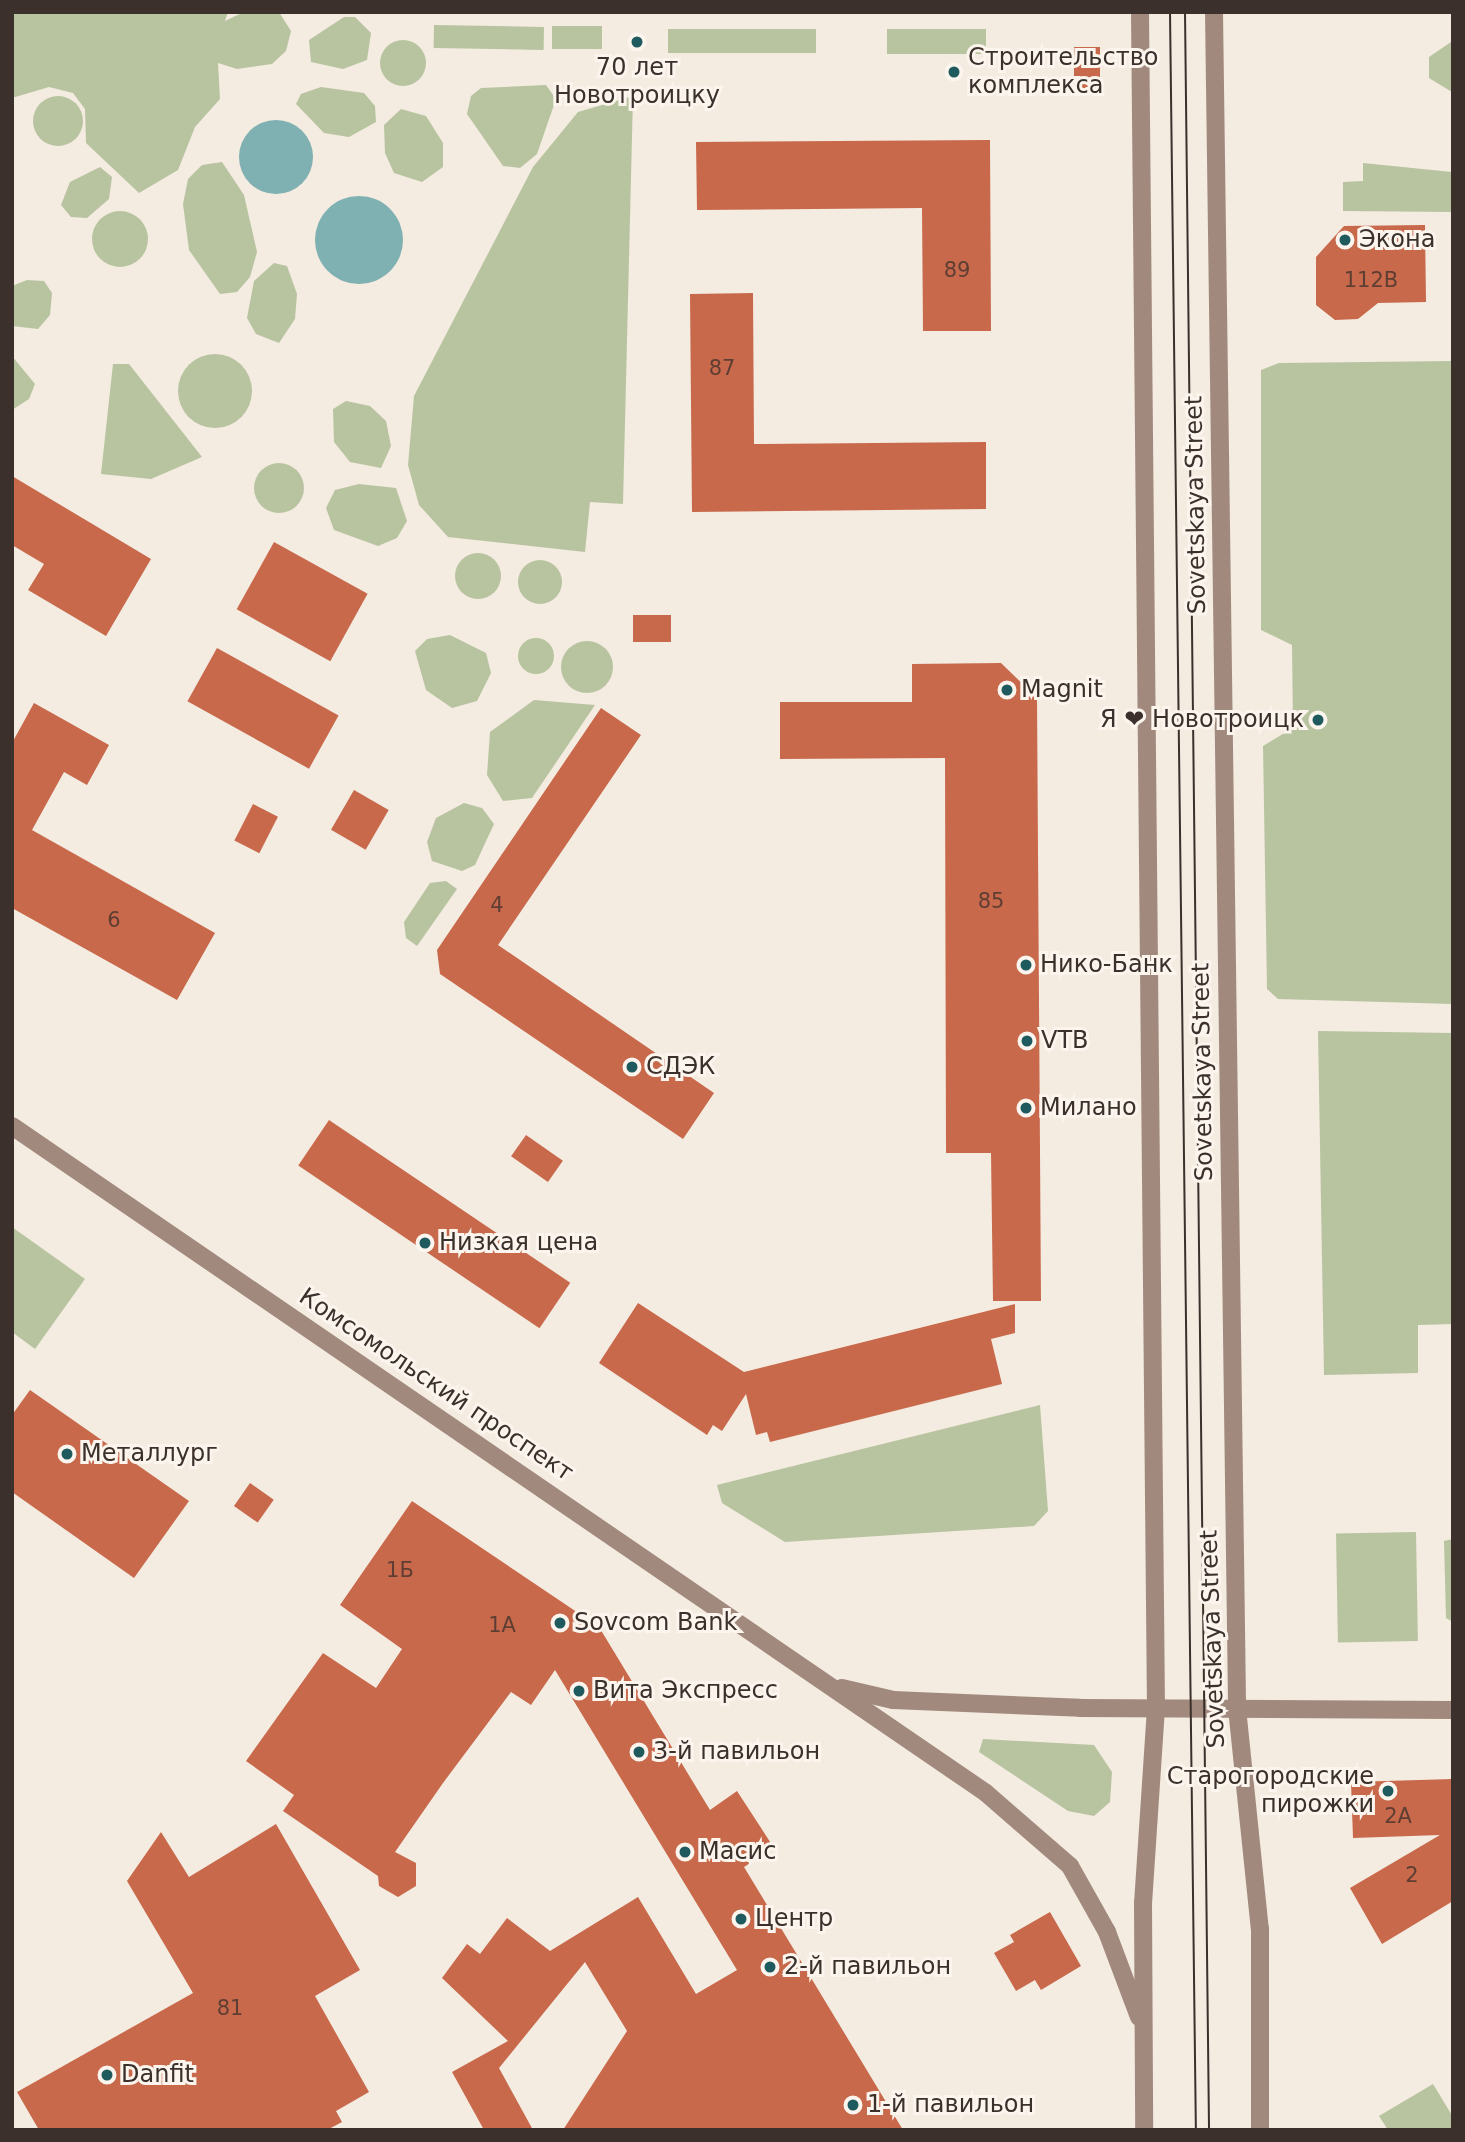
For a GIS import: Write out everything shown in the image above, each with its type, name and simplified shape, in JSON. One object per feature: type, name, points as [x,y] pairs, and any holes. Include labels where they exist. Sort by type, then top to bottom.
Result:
[{"type":"main road","name":"Sovetskaya Street","points":[[1140,12],[1156,1708],[1143,1903],[1144,2130]]},
{"type":"main road","name":"Sovetskaya Street","points":[[1214,12],[1237,1708],[1260,1929],[1260,2130]]},
{"type":"main road","name":"Комсомольский проспект","points":[[12,1126],[986,1793],[1070,1866],[1107,1932],[1144,2030]]},
{"type":"main road","name":"Комсомольский проспект","points":[[832,1685],[893,1700],[1156,1708],[1453,1710]]},
{"type":"green space","points":[[12,12],[228,12],[225,21],[244,12],[279,12],[291,31],[286,51],[272,64],[237,69],[218,63],[220,99],[195,127],[178,170],[139,193],[86,143],[85,109],[73,93],[49,87],[12,98]]},
{"type":"green space","points":[[344,17],[355,17],[371,33],[367,60],[343,69],[311,62],[309,40]]},
{"type":"green space","points":[[434,25],[544,27],[544,50],[434,48]]},
{"type":"green space","points":[[552,26],[602,26],[602,49],[552,49]]},
{"type":"green space","points":[[668,29],[816,29],[816,53],[668,53]]},
{"type":"green space","points":[[887,29],[986,29],[986,54],[887,54]]},
{"type":"green space","points":[[403,40],[419,47],[426,63],[419,79],[403,86],[387,79],[380,63],[387,47]]},
{"type":"green space","points":[[1451,42],[1452,92],[1429,78],[1429,57]]},
{"type":"green space","points":[[546,85],[556,99],[537,154],[520,168],[503,166],[467,114],[471,96],[481,88]]},
{"type":"green space","points":[[321,87],[364,93],[375,106],[376,122],[349,137],[324,133],[296,104],[301,94]]},
{"type":"green space","points":[[58,96],[76,103],[83,121],[76,139],[58,146],[40,139],[33,121],[40,103]]},
{"type":"green space","points":[[633,96],[623,504],[590,502],[585,552],[448,537],[419,505],[408,465],[414,396],[533,167],[578,112]]},
{"type":"green space","points":[[401,109],[426,116],[443,143],[443,167],[422,182],[394,173],[385,153],[384,125]]},
{"type":"green space","points":[[222,162],[244,195],[257,252],[250,277],[237,292],[220,294],[189,250],[183,204],[188,179],[202,165]]},
{"type":"green space","points":[[1363,163],[1452,172],[1452,212],[1343,211],[1343,182],[1363,181]]},
{"type":"green space","points":[[100,167],[112,177],[109,199],[87,218],[71,217],[61,205],[70,182]]},
{"type":"green space","points":[[120,211],[135,216],[143,224],[148,239],[143,254],[135,262],[120,267],[105,262],[97,254],[92,239],[97,224],[105,216]]},
{"type":"green space","points":[[274,263],[287,266],[297,294],[295,319],[279,343],[256,334],[247,318],[254,281]]},
{"type":"green space","points":[[27,280],[44,281],[52,293],[50,315],[38,329],[12,326],[12,286]]},
{"type":"green space","points":[[215,354],[229,357],[241,365],[249,377],[252,391],[249,405],[241,417],[229,425],[215,428],[201,425],[189,417],[181,405],[178,391],[181,377],[189,365],[201,357]]},
{"type":"green space","points":[[12,356],[35,384],[29,399],[12,410]]},
{"type":"green space","points":[[1453,361],[1453,1004],[1278,999],[1267,989],[1263,746],[1293,728],[1292,645],[1261,630],[1261,370],[1279,363]]},
{"type":"green space","points":[[113,364],[129,364],[202,457],[151,479],[101,474]]},
{"type":"green space","points":[[346,401],[370,406],[386,421],[391,446],[381,468],[350,462],[334,442],[333,409]]},
{"type":"green space","points":[[279,463],[296,471],[304,488],[296,505],[279,513],[262,505],[254,488],[262,471]]},
{"type":"green space","points":[[359,484],[396,488],[407,521],[397,538],[378,546],[334,530],[326,508],[335,490]]},
{"type":"green space","points":[[478,553],[494,560],[501,576],[494,592],[478,599],[462,592],[455,576],[462,560]]},
{"type":"green space","points":[[540,560],[555,567],[562,582],[555,597],[540,604],[525,597],[518,582],[525,567]]},
{"type":"green space","points":[[450,635],[486,653],[491,673],[477,701],[452,708],[426,690],[415,651],[427,639]]},
{"type":"green space","points":[[536,638],[549,643],[554,656],[549,669],[536,674],[523,669],[518,656],[523,643]]},
{"type":"green space","points":[[587,641],[597,643],[605,649],[611,657],[611,677],[605,685],[597,691],[587,693],[577,691],[569,685],[563,677],[561,667],[563,657],[569,649],[577,643]]},
{"type":"green space","points":[[534,700],[595,705],[532,798],[503,801],[487,775],[490,732]]},
{"type":"green space","points":[[464,803],[482,808],[494,824],[475,865],[462,871],[432,861],[427,842],[436,818]]},
{"type":"green space","points":[[446,881],[457,889],[417,946],[406,938],[404,922],[430,883]]},
{"type":"green space","points":[[1318,1031],[1453,1033],[1453,1324],[1418,1325],[1418,1373],[1324,1375]]},
{"type":"green space","points":[[12,1227],[85,1279],[35,1349],[12,1332]]},
{"type":"green space","points":[[1040,1405],[1048,1511],[1034,1526],[785,1542],[722,1503],[717,1485]]},
{"type":"green space","points":[[1416,1532],[1418,1641],[1338,1642],[1336,1533]]},
{"type":"green space","points":[[1453,1539],[1453,1622],[1446,1618],[1444,1541]]},
{"type":"green space","points":[[983,1739],[1094,1745],[1112,1772],[1110,1802],[1094,1816],[1068,1811],[979,1752]]},
{"type":"green space","points":[[1433,2084],[1453,2117],[1453,2130],[1388,2130],[1379,2116]]},
{"type":"water","points":[[276,120],[290,123],[302,131],[310,143],[313,157],[310,171],[302,183],[290,191],[276,194],[262,191],[250,183],[242,171],[239,157],[242,143],[250,131],[262,123]]},
{"type":"water","points":[[359,196],[384,203],[396,215],[403,240],[396,265],[384,277],[359,284],[334,277],[322,265],[315,240],[322,215],[334,203]]},
{"type":"building","points":[[1074,47],[1100,47],[1100,94],[1074,94]]},
{"type":"building","points":[[990,140],[991,331],[923,331],[922,208],[697,210],[696,142]]},
{"type":"building","points":[[1425,225],[1426,302],[1378,303],[1358,319],[1335,320],[1316,305],[1316,257],[1344,226]]},
{"type":"building","points":[[753,293],[754,444],[986,442],[986,509],[692,512],[690,294]]},
{"type":"building","points":[[12,476],[151,559],[106,636],[28,590],[44,564],[12,545]]},
{"type":"building","points":[[274,542],[368,594],[330,661],[237,609]]},
{"type":"building","points":[[633,615],[671,615],[671,642],[633,642]]},
{"type":"building","points":[[217,648],[339,715],[309,769],[187,701]]},
{"type":"building","points":[[1001,663],[1037,698],[1041,1301],[993,1301],[991,1153],[946,1153],[945,758],[780,759],[780,702],[912,702],[912,664]]},
{"type":"building","points":[[34,703],[109,745],[87,785],[64,772],[32,830],[215,933],[177,1000],[12,908],[12,743]]},
{"type":"building","points":[[601,708],[641,735],[498,945],[714,1093],[683,1139],[440,974],[437,950]]},
{"type":"building","points":[[354,790],[389,810],[366,850],[331,830]]},
{"type":"building","points":[[253,804],[278,817],[259,853],[234,841]]},
{"type":"building","points":[[329,1120],[570,1283],[539,1328],[298,1166]]},
{"type":"building","points":[[526,1135],[563,1161],[548,1182],[511,1156]]},
{"type":"building","points":[[638,1303],[744,1372],[1015,1304],[1015,1333],[991,1339],[1002,1384],[770,1442],[767,1432],[756,1435],[746,1394],[722,1431],[713,1425],[707,1435],[599,1363]]},
{"type":"building","name":"Металлург","points":[[30,1390],[189,1501],[134,1578],[12,1492],[12,1415]]},
{"type":"building","points":[[250,1483],[274,1500],[258,1523],[234,1506]]},
{"type":"building","points":[[412,1501],[599,1627],[710,1810],[737,1791],[774,1848],[744,1867],[903,2130],[563,2130],[627,2031],[585,1962],[499,2068],[533,2130],[484,2130],[452,2072],[508,2041],[442,1978],[467,1944],[480,1954],[507,1918],[550,1951],[638,1897],[696,1994],[737,1970],[555,1670],[531,1705],[511,1692],[395,1852],[416,1863],[416,1886],[398,1897],[379,1886],[378,1876],[283,1811],[294,1795],[246,1761],[323,1653],[376,1688],[402,1649],[340,1605]]},
{"type":"building","points":[[1453,1779],[1453,1901],[1382,1944],[1350,1888],[1440,1835],[1353,1838],[1351,1782]]},
{"type":"building","points":[[276,1824],[360,1970],[315,1996],[369,2092],[336,2111],[342,2122],[327,2130],[39,2130],[17,2092],[193,1993],[127,1881],[161,1832],[189,1877]]},
{"type":"building","points":[[1050,1912],[1081,1966],[1041,1990],[1035,1980],[1016,1991],[994,1953],[1014,1942],[1010,1935]]},
{"type":"tram line","points":[[1170,12],[1196,2130]]},
{"type":"tram line","points":[[1185,12],[1209,2130]]},
{"type":"place","name":"70 лет Новотроицку","points":[[637,42]]},
{"type":"place","name":"Строительство комплекса","points":[[954,72]]},
{"type":"place","name":"Экона","points":[[1345,240]]},
{"type":"place","name":"Magnit","points":[[1007,690]]},
{"type":"place","name":"Я ❤ Новотроицк","points":[[1318,720]]},
{"type":"place","name":"Нико-Банк","points":[[1026,965]]},
{"type":"place","name":"VTB","points":[[1027,1041]]},
{"type":"place","name":"СДЭК","points":[[632,1067]]},
{"type":"place","name":"Милано","points":[[1026,1108]]},
{"type":"place","name":"Низкая цена","points":[[425,1243]]},
{"type":"place","name":"Металлург","points":[[67,1454]]},
{"type":"place","name":"Sovcom Bank","points":[[560,1623]]},
{"type":"place","name":"Вита Экспресс","points":[[579,1691]]},
{"type":"place","name":"3-й павильон","points":[[639,1752]]},
{"type":"place","name":"Старогородские пирожки","points":[[1388,1791]]},
{"type":"place","name":"Масис","points":[[685,1852]]},
{"type":"place","name":"Центр","points":[[741,1919]]},
{"type":"place","name":"2-й павильон","points":[[770,1967]]},
{"type":"place","name":"Danfit","points":[[107,2075]]},
{"type":"place","name":"1-й павильон","points":[[853,2105]]}]
